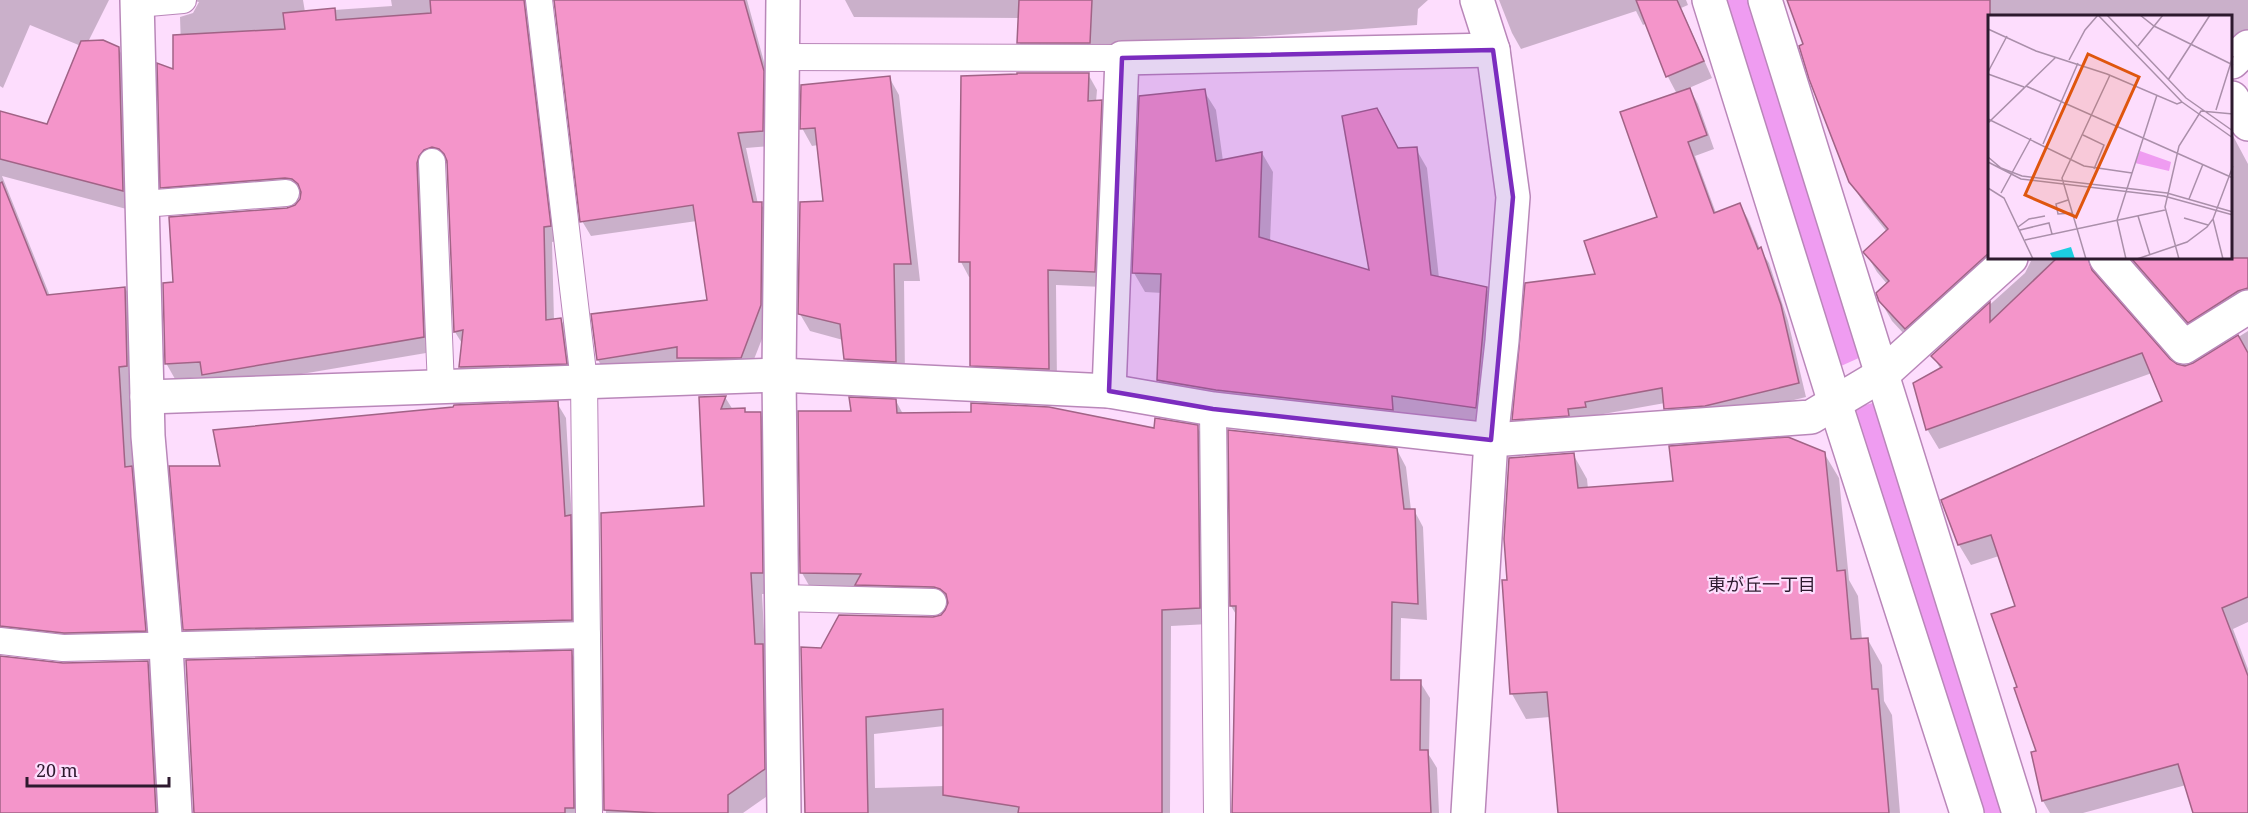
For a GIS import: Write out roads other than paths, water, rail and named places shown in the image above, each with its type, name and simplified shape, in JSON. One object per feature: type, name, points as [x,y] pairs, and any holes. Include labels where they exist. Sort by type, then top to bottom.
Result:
[{"type":"street","points":[[783,0],[779,375],[784,813]]},
{"type":"street","points":[[1468,813],[1491,440],[1502,341],[1513,198],[1493,50],[1477,0]]},
{"type":"street","points":[[1709,0],[1835,403],[1967,813]]},
{"type":"street","points":[[1765,0],[2019,813]]},
{"type":"street","points":[[137,2],[148,436],[166,646],[175,813]]},
{"type":"street","points":[[2233,61],[2248,47]]},
{"type":"street","points":[[1108,391],[1122,58],[1493,50]]},
{"type":"street","points":[[2233,100],[2248,124]]},
{"type":"street","points":[[147,397],[779,375],[1108,391],[1213,409],[1491,440],[1811,417],[1883,374],[2009,260]]},
{"type":"street","points":[[2108,260],[2184,348],[2248,308]]},
{"type":"lane","points":[[137,2],[183,0]]},
{"type":"lane","points":[[539,0],[584,381],[589,813]]},
{"type":"lane","points":[[783,57],[1122,58]]},
{"type":"lane","points":[[432,162],[441,387]]},
{"type":"lane","points":[[143,204],[286,193]]},
{"type":"lane","points":[[1213,409],[1217,813]]},
{"type":"lane","points":[[782,597],[933,602]]},
{"type":"lane","points":[[0,641],[63,648],[587,635]]},
{"type":"district","name":"東が丘一丁目","points":[[1762,585]]}]
